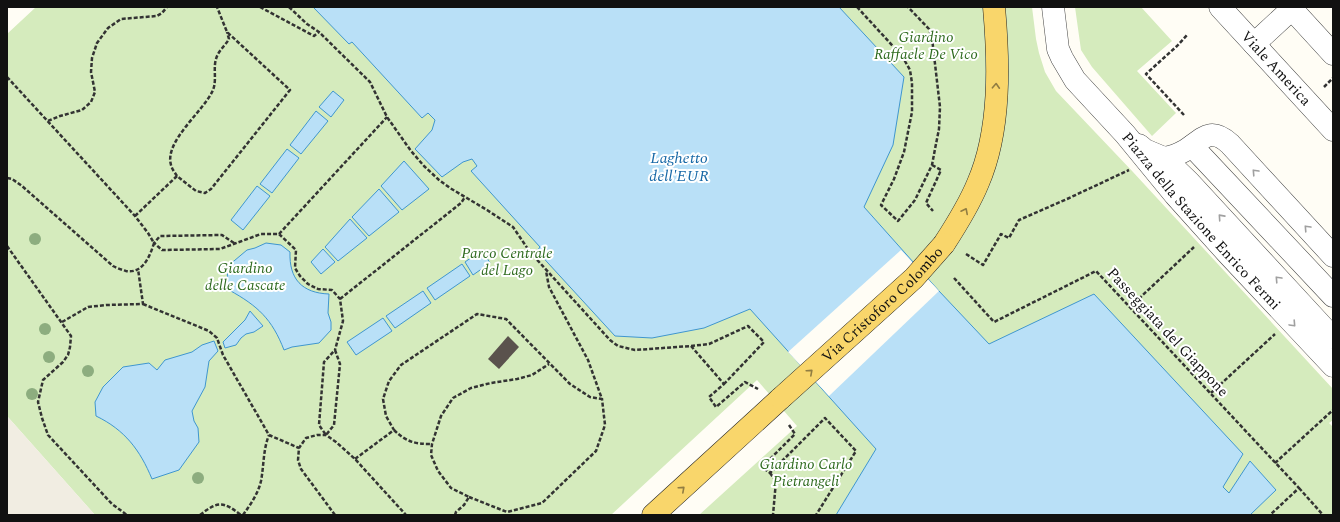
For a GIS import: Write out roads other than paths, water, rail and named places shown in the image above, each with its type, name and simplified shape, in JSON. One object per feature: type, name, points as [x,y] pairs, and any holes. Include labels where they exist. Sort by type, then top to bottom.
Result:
[{"type":"main road","name":"Via Cristoforo Colombo","points":[[653,515],[914,278],[944,244],[962,216],[979,181],[991,139],[995,112],[997,52],[994,7]]},
{"type":"street","points":[[1053,7],[1058,49],[1068,69],[1087,93],[1125,134]]},
{"type":"street","name":"Viale America","points":[[1220,7],[1333,130]]},
{"type":"street","points":[[1254,44],[1292,8],[1333,54]]},
{"type":"street","name":"Piazza della Stazione Enrico Fermi","points":[[1125,134],[1146,150],[1164,158],[1177,155],[1204,137],[1212,134],[1226,140],[1333,256]]},
{"type":"street","name":"Piazza della Stazione Enrico Fermi","points":[[1125,134],[1175,195],[1333,366]]},
{"type":"street","points":[[1192,146],[1333,296]]},
{"type":"street","points":[[1164,158],[1189,182],[1333,338]]},
{"type":"water","name":"Laghetto dell'EUR","points":[[313,7],[839,7],[904,77],[893,145],[864,207],[939,291],[989,344],[1094,294],[1243,454],[1223,487],[1229,493],[1250,461],[1276,490],[1250,515],[836,515],[876,449],[750,309],[704,328],[652,338],[615,336],[537,251],[540,247],[471,171],[477,166],[472,159],[463,162],[442,177],[415,149],[432,130],[435,120],[428,113],[422,118],[352,42],[349,44]]},
{"type":"water","points":[[333,91],[344,100],[331,117],[319,107]]},
{"type":"water","points":[[316,111],[328,121],[301,154],[290,145]]},
{"type":"water","points":[[287,149],[299,158],[272,193],[260,184]]},
{"type":"water","points":[[404,161],[429,189],[402,210],[381,186]]},
{"type":"water","points":[[257,186],[270,196],[243,230],[231,220]]},
{"type":"water","points":[[379,189],[399,212],[369,236],[352,217]]},
{"type":"water","points":[[350,219],[367,238],[338,261],[325,247]]},
{"type":"water","points":[[266,243],[281,245],[290,252],[292,270],[299,283],[311,291],[329,294],[328,313],[331,322],[331,330],[319,343],[292,347],[284,350],[274,330],[263,314],[229,290],[227,281],[228,266],[247,250]]},
{"type":"water","points":[[323,249],[335,262],[321,274],[311,262]]},
{"type":"water","points":[[482,250],[490,263],[473,275],[465,262]]},
{"type":"water","points":[[462,264],[470,276],[435,300],[427,288]]},
{"type":"water","points":[[423,291],[431,303],[395,328],[386,316]]},
{"type":"water","points":[[250,311],[263,326],[254,332],[246,334],[236,345],[225,348],[223,342],[245,320]]},
{"type":"water","points":[[383,318],[392,331],[356,355],[347,342]]},
{"type":"water","points":[[214,341],[218,351],[209,361],[205,387],[192,411],[194,421],[198,428],[199,442],[179,470],[152,479],[137,450],[123,434],[96,416],[95,402],[103,387],[123,367],[149,363],[157,370],[165,360],[192,352],[202,345]]},
{"type":"park label","name":"Giardino Raffaele De Vico","points":[[926,46]]},
{"type":"park label","name":"Parco Centrale del Lago","points":[[507,262]]},
{"type":"park label","name":"Giardino delle Cascate","points":[[245,276]]},
{"type":"park label","name":"Giardino Carlo Pietrangeli","points":[[806,472]]}]
